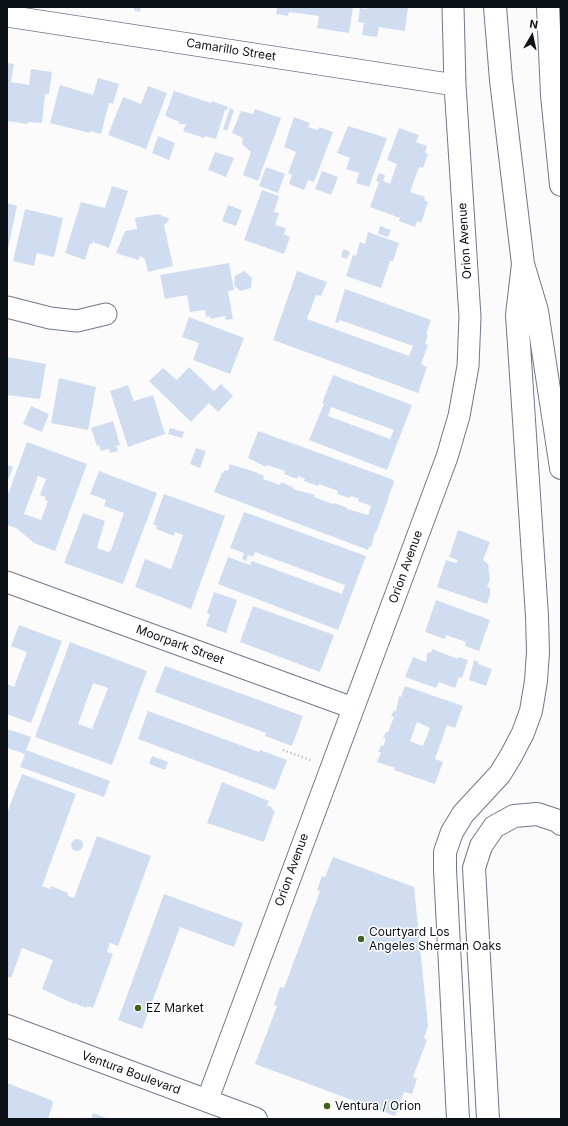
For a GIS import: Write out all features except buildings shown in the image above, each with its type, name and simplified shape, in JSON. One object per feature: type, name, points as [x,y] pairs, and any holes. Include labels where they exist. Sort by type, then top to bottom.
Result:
[{"type":"main road","points":[[495,7],[501,80],[523,264],[537,311],[561,468]]},
{"type":"main road","points":[[548,7],[552,95],[561,185]]},
{"type":"main road","points":[[458,1119],[444,870],[445,852],[452,832],[463,814],[500,774],[512,756],[523,733],[531,710],[536,681],[538,652],[517,315],[523,264]]},
{"type":"main road","points":[[488,1119],[474,868],[481,846],[494,827],[514,816],[537,814],[558,821],[561,824]]},
{"type":"main road","name":"Ventura Boulevard","points":[[7,1026],[256,1119]]},
{"type":"street","name":"Orion Avenue","points":[[207,1101],[330,767],[447,457],[459,416],[468,366],[470,317],[455,85],[453,7]]},
{"type":"street","name":"Camarillo Street","points":[[7,16],[455,85]]},
{"type":"street","points":[[7,307],[50,318],[77,322],[106,314]]},
{"type":"street","name":"Moorpark Street","points":[[7,582],[353,708]]},
{"type":"path","points":[[283,750],[330,767]]},
{"type":"place","name":"Courtyard Los Angeles Sherman Oaks","points":[[361,939]]},
{"type":"place","name":"EZ Market","points":[[138,1008]]},
{"type":"place","name":"Ventura / Orion","points":[[327,1106]]}]
